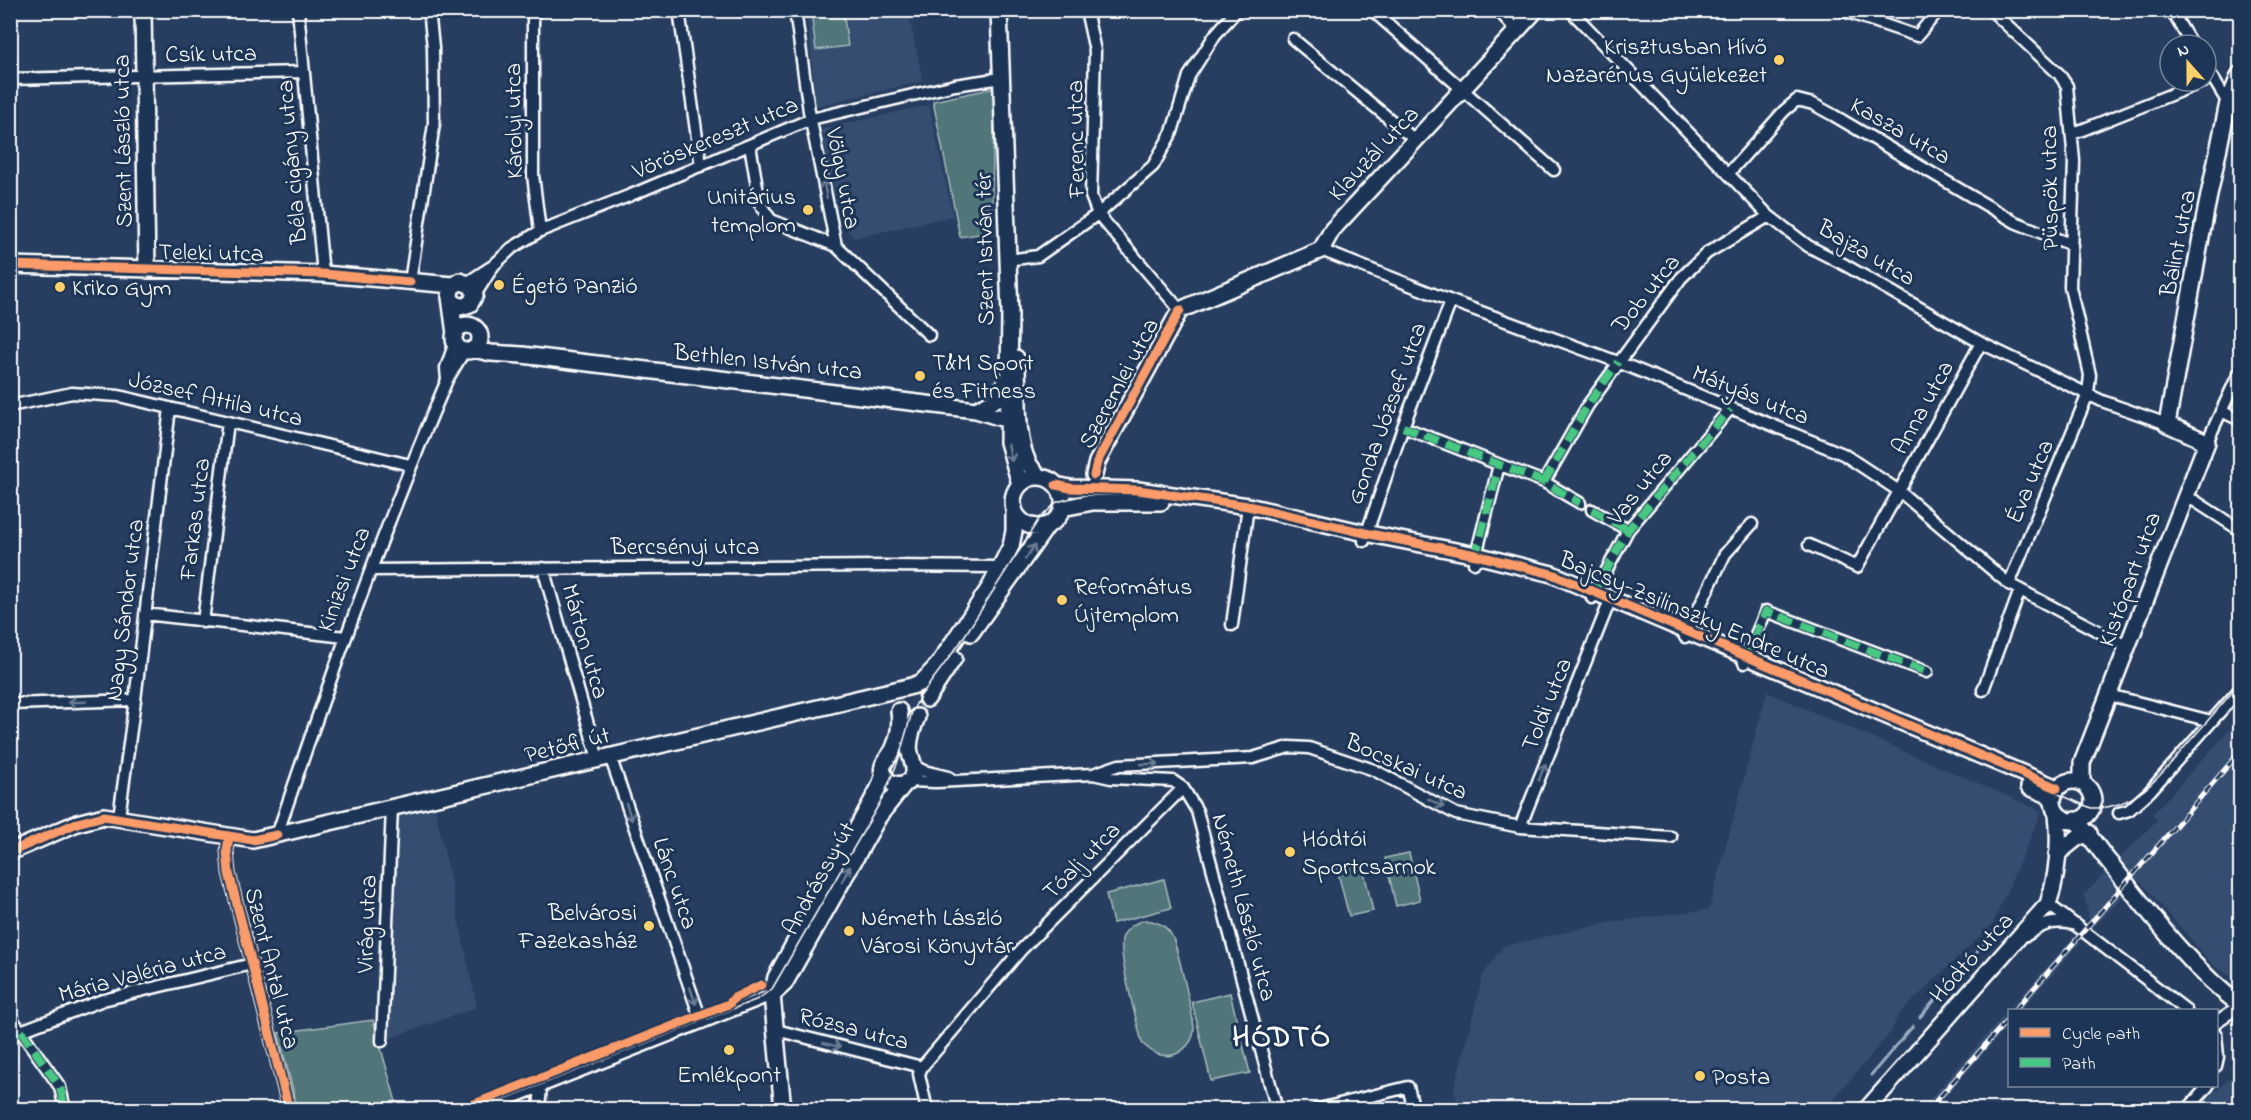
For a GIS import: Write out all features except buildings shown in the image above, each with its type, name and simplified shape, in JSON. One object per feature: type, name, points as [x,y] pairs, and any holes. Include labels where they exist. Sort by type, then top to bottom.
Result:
[{"type":"street","name":"Szent László utca","points":[[143,10],[147,270]]},
{"type":"street","name":"Béla cigány utca","points":[[298,10],[323,274]]},
{"type":"street","points":[[410,282],[434,124],[433,46],[429,10]]},
{"type":"street","name":"Károlyi utca","points":[[533,10],[533,175],[540,231]]},
{"type":"street","points":[[679,10],[701,166]]},
{"type":"street","name":"Völgy utca","points":[[795,10],[811,118],[836,246]]},
{"type":"street","name":"Szent István tér","points":[[999,10],[1010,314],[1008,442],[1020,484]]},
{"type":"street","name":"Ferenc utca","points":[[1086,10],[1095,51],[1091,196],[1098,214],[1180,310]]},
{"type":"street","points":[[1007,260],[1038,256],[1098,214],[1153,166],[1172,132],[1189,76],[1215,35],[1237,10]]},
{"type":"street","points":[[1372,10],[1554,170]]},
{"type":"street","points":[[1498,10],[1517,31]]},
{"type":"street","name":"Klauzál utca","points":[[1321,249],[1332,230],[1536,10]]},
{"type":"street","name":"Bajza utca","points":[[1570,10],[1769,216],[1808,246],[1981,343],[2088,394],[2167,424],[2206,442]]},
{"type":"street","points":[[1841,10],[1917,36],[1939,10]]},
{"type":"street","name":"Püspök utca","points":[[1991,10],[2059,74],[2067,86],[2074,161],[2070,287],[2090,375],[2088,394]]},
{"type":"street","points":[[2171,10],[2185,33]]},
{"type":"street","points":[[1293,39],[1415,140]]},
{"type":"street","name":"Csík utca","points":[[10,79],[304,72]]},
{"type":"street","name":"Bálint utca","points":[[2167,424],[2228,103],[2241,74]]},
{"type":"street","name":"Vöröskereszt utca","points":[[462,293],[512,248],[540,231],[701,166],[811,118],[955,85],[1002,78]]},
{"type":"street","points":[[2218,92],[2228,103]]},
{"type":"street","points":[[2072,134],[2175,93]]},
{"type":"street","name":"Kasza utca","points":[[1728,174],[1784,111],[1797,100],[1813,104],[2015,222],[2072,245]]},
{"type":"street","name":"Völgy utca","points":[[750,145],[760,204],[765,214],[771,220],[836,246],[929,334]]},
{"type":"street","name":"Dob utca","points":[[1544,482],[1588,405],[1681,278],[1707,253],[1769,216]]},
{"type":"street","name":"Mátyás utca","points":[[1321,249],[1451,301],[1618,362],[1844,454],[1899,491],[2009,584],[2128,647]]},
{"type":"street","name":"Szeremlei utca","points":[[1093,482],[1097,462],[1180,310],[1321,249]]},
{"type":"street","name":"Teleki utca","points":[[10,265],[323,274],[410,282],[462,293]]},
{"type":"street","points":[[462,293],[468,341]]},
{"type":"street","points":[[462,293],[468,341]]},
{"type":"street","name":"Gonda József utca","points":[[1364,537],[1451,301]]},
{"type":"street","points":[[1010,314],[1019,380],[1020,431],[1028,462],[1039,477]]},
{"type":"street","name":"Bethlen István utca","points":[[468,341],[490,353],[976,410],[1008,420]]},
{"type":"street","name":"Kinizsi utca","points":[[277,835],[345,637],[410,465],[447,380],[468,341]]},
{"type":"street","name":"Anna utca","points":[[1809,545],[1857,567],[1981,343]]},
{"type":"street","name":"Kistópart utca","points":[[2063,793],[2082,763],[2206,442],[2240,374]]},
{"type":"street","points":[[976,410],[998,398],[1008,375]]},
{"type":"street","name":"József Attila utca","points":[[10,406],[72,393],[119,396],[410,465]]},
{"type":"street","name":"Éva utca","points":[[2009,584],[2088,394]]},
{"type":"street","name":"Nagy Sándor utca","points":[[119,817],[170,408]]},
{"type":"street","name":"Vas utca","points":[[1593,594],[1628,530],[1730,409]]},
{"type":"street","points":[[2221,411],[2241,420]]},
{"type":"street","points":[[1008,420],[1020,431]]},
{"type":"street","name":"Farkas utca","points":[[203,622],[228,422]]},
{"type":"street","points":[[1403,428],[1544,482],[1580,503]]},
{"type":"street","points":[[1475,559],[1499,465]]},
{"type":"street","points":[[910,773],[894,784],[884,774],[884,764],[894,749],[901,723],[897,697],[907,688],[922,682],[938,665],[990,587],[1011,546],[1014,531],[1012,498],[1020,484],[1032,477],[1045,478],[1056,485],[1063,499],[1062,508],[1054,522],[1047,526],[1034,528],[1026,525],[1014,513]]},
{"type":"street","name":"Bajcsy-Zsilinszky Endre utca","points":[[1056,485],[1070,488],[1093,482],[1248,511],[1475,559],[1593,594],[2046,794],[2063,793],[2062,818],[2081,817]]},
{"type":"street","points":[[2184,497],[2195,501],[2241,530]]},
{"type":"street","name":"Bajcsy-Zsilinszky Endre utca","points":[[1062,508],[1093,502],[1147,501],[1248,511]]},
{"type":"street","points":[[1592,510],[1628,530]]},
{"type":"street","points":[[1232,625],[1248,511]]},
{"type":"street","points":[[1686,634],[1725,554],[1752,525]]},
{"type":"street","points":[[867,696],[887,701],[908,718],[917,717],[926,710],[927,699],[999,592],[1012,578],[1047,526]]},
{"type":"street","name":"Bercsényi utca","points":[[372,570],[999,567]]},
{"type":"street","name":"Márton utca","points":[[543,568],[604,758]]},
{"type":"street","points":[[1983,690],[2020,590]]},
{"type":"street","name":"Toldi utca","points":[[1520,826],[1610,601]]},
{"type":"street","name":"Bajcsy-Zsilinszky Endre utca","points":[[1745,660],[1766,611],[1926,672]]},
{"type":"street","points":[[145,614],[345,637]]},
{"type":"street","points":[[907,688],[922,690],[927,699]]},
{"type":"street","name":"Petőfi út","points":[[10,852],[96,817],[119,817],[253,840],[907,688]]},
{"type":"street","points":[[2119,813],[2129,810],[2141,801],[2241,689]]},
{"type":"street","points":[[2109,695],[2211,722]]},
{"type":"street","points":[[10,704],[135,700]]},
{"type":"street","points":[[910,773],[910,737],[917,717]]},
{"type":"street","name":"Bocskai utca","points":[[1092,774],[1119,765],[1253,758],[1288,747],[1309,748],[1374,770],[1456,814],[1520,826],[1671,837]]},
{"type":"street","points":[[890,756],[904,754],[910,773]]},
{"type":"street","name":"Lánc utca","points":[[604,758],[702,1023]]},
{"type":"street","name":"Bocskai utca","points":[[910,773],[936,782],[1092,774],[1111,778],[1173,781],[1183,788]]},
{"type":"street","name":"Andrássy út","points":[[482,1110],[772,995],[784,984],[879,816],[910,773]]},
{"type":"street","name":"Andrássy út","points":[[772,995],[776,977],[879,788],[884,774]]},
{"type":"street","name":"Tóalj utca","points":[[922,1067],[1022,950],[1183,788]]},
{"type":"street","name":"Németh László utca","points":[[1183,788],[1197,811],[1200,821],[1277,1110]]},
{"type":"street","points":[[2063,793],[2092,796],[2091,808],[2081,817],[2098,848],[2172,939],[2219,989],[2241,1006],[2218,1021]]},
{"type":"street","name":"Hódtó utca","points":[[1866,1110],[2048,904],[2054,886],[2063,793]]},
{"type":"street","name":"Virág utca","points":[[382,1041],[392,808]]},
{"type":"street","points":[[2057,854],[2088,832]]},
{"type":"street","name":"Szent Antal utca","points":[[230,836],[227,851],[229,873],[289,1110]]},
{"type":"street","points":[[2048,904],[2183,1009]]},
{"type":"street","points":[[2012,946],[2045,924],[2057,921],[2074,924]]},
{"type":"street","name":"Mária Valéria utca","points":[[16,1033],[103,1000],[252,964]]},
{"type":"street","points":[[772,995],[783,1110]]},
{"type":"street","points":[[10,1016],[16,1033],[60,1087],[65,1110]]},
{"type":"street","name":"Rózsa utca","points":[[776,1030],[922,1067]]},
{"type":"street","points":[[922,1067],[920,1074],[927,1110]]},
{"type":"street","points":[[539,1110],[541,1086]]},
{"type":"street","points":[[1315,1110],[1408,1087],[1414,1110]]},
{"type":"street","points":[[2187,1110],[2207,1087]]},
{"type":"shaded area","points":[[807,11],[908,11],[923,81],[816,106]]},
{"type":"shaded area","points":[[929,105],[953,216],[854,238],[841,224],[822,129]]},
{"type":"shaded area","points":[[1767,692],[2042,811],[1992,925],[1899,1014],[1891,1032],[1825,1109],[1459,1109],[1454,1089],[1483,975],[1503,946],[1612,922],[1709,909]]},
{"type":"shaded area","points":[[2240,718],[2240,982],[2214,966],[2139,880],[2096,925],[2089,919],[2084,895],[2157,820],[2152,815]]},
{"type":"shaded area","points":[[433,798],[477,1007],[382,1041],[392,808]]},
{"type":"shaded area","points":[[2074,937],[2081,942],[2022,1009],[2010,1009]]},
{"type":"shaded area","points":[[2008,1011],[2008,1025],[1934,1109],[1921,1109]]},
{"type":"shaded area","points":[[2240,1069],[2240,1109],[2196,1109],[2221,1086]]},
{"type":"green space","points":[[811,11],[843,11],[848,46],[816,50]]},
{"type":"green space","points":[[995,88],[991,232],[960,237],[933,101]]},
{"type":"green space","points":[[1409,853],[1420,900],[1396,906],[1385,858]]},
{"type":"green space","points":[[1362,863],[1373,911],[1349,916],[1337,869]]},
{"type":"green space","points":[[1164,879],[1171,908],[1113,923],[1106,894]]},
{"type":"green space","points":[[1145,920],[1161,925],[1172,936],[1192,1013],[1194,1030],[1191,1041],[1183,1050],[1173,1055],[1161,1055],[1148,1049],[1142,1043],[1128,988],[1122,956],[1123,936],[1132,926]]},
{"type":"green space","points":[[1230,993],[1250,1073],[1211,1081],[1192,1002]]},
{"type":"green space","points":[[373,1020],[398,1109],[298,1109],[278,1033]]},
{"type":"waterway","points":[[1920,1017],[1991,936]]},
{"type":"waterway","points":[[1871,1075],[1913,1026]]},
{"type":"waterway","points":[[1841,1110],[1846,1103]]},
{"type":"tram line","points":[[476,1110],[758,999],[772,989],[882,799],[897,764],[912,712],[919,698],[960,643],[1039,519],[1057,502],[1083,495],[1133,495],[1248,511],[1475,559],[1550,578],[1610,601],[2091,808],[2121,803],[2147,788],[2240,683]]},
{"type":"railway","points":[[2016,1009],[2240,752]]},
{"type":"railway","points":[[1928,1110],[2008,1019]]},
{"type":"marked path","points":[[1544,482],[1588,405],[1618,362]]},
{"type":"marked path","points":[[1593,595],[1628,530],[1730,409]]},
{"type":"marked path","points":[[1403,427],[1544,482],[1580,503]]},
{"type":"marked path","points":[[1475,558],[1499,465]]},
{"type":"marked path","points":[[1592,510],[1628,530]]},
{"type":"marked path","points":[[1745,660],[1766,611],[1927,672]]},
{"type":"marked path","points":[[21,1031],[60,1087],[65,1110]]},
{"type":"cycle path","points":[[10,265],[323,274],[410,282]]},
{"type":"cycle path","points":[[1094,475],[1097,462],[1180,310]]},
{"type":"cycle path","points":[[1056,485],[1070,488],[1138,490],[1248,506],[1365,533],[1476,555],[1552,574],[2057,788]]},
{"type":"cycle path","points":[[10,852],[77,823],[104,816],[253,840],[277,835]]},
{"type":"cycle path","points":[[229,836],[227,851],[229,873],[289,1110]]},
{"type":"cycle path","points":[[459,1110],[729,1004],[734,998],[761,985]]},
{"type":"place","name":"Krisztusban Hívő Nazarénus Gyülekezet","points":[[1779,60]]},
{"type":"place","name":"Unitárius templom","points":[[808,210]]},
{"type":"place","name":"Égető Panzió","points":[[499,285]]},
{"type":"place","name":"Kriko Gym","points":[[60,287]]},
{"type":"place","name":"T&M Sport és Fitness","points":[[920,376]]},
{"type":"place","name":"Református Újtemplom","points":[[1062,600]]},
{"type":"place","name":"Hódtói Sportcsarnok","points":[[1290,852]]},
{"type":"place","name":"Belvárosi Fazekasház","points":[[649,926]]},
{"type":"place","name":"Németh László Városi Könyvtár","points":[[849,931]]},
{"type":"place","name":"Emlékpont","points":[[729,1050]]},
{"type":"place","name":"Posta","points":[[1700,1076]]},
{"type":"district","name":"HÓDTÓ","points":[[1282,1036]]}]
